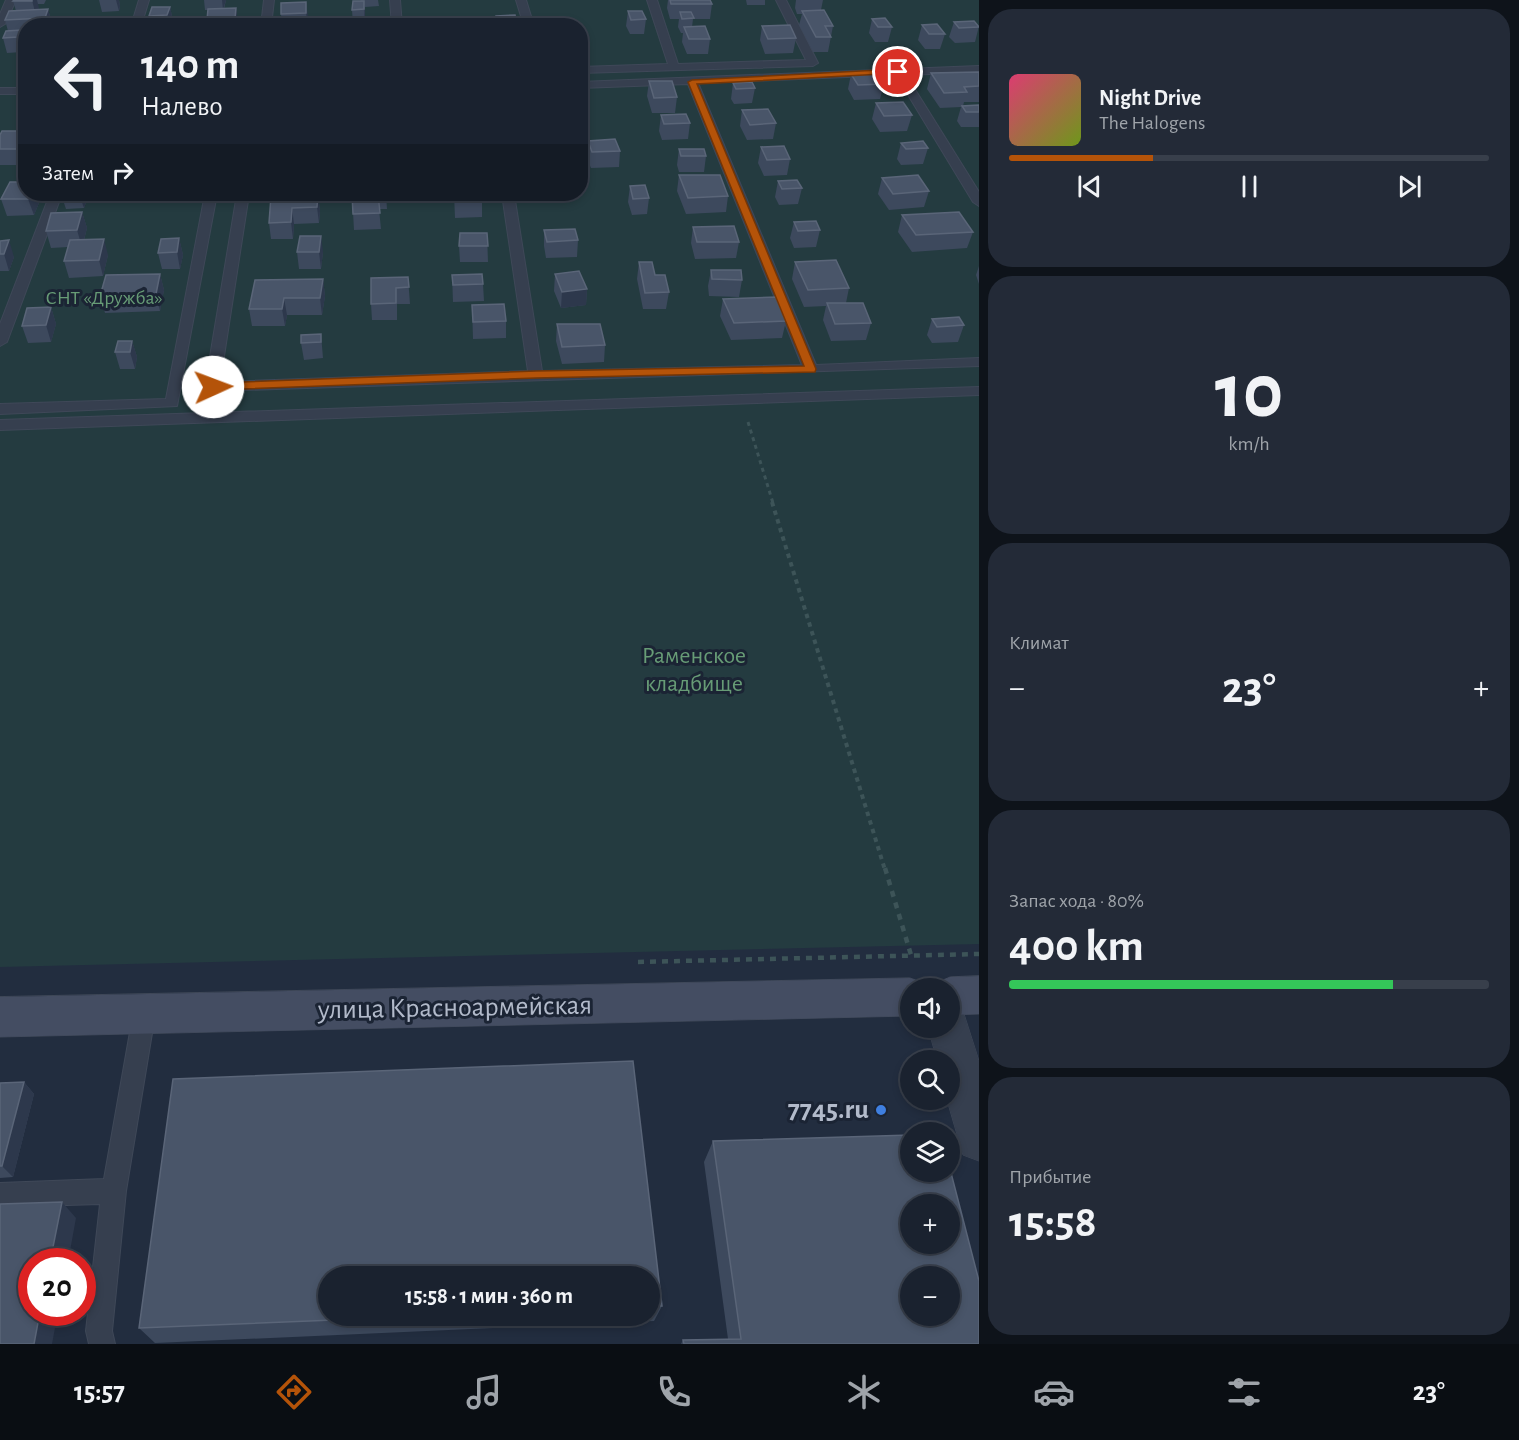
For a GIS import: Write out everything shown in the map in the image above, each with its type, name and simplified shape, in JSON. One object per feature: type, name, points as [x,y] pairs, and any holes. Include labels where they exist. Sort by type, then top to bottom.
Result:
[{"type":"main road","points":[[960,996],[979,995]]},
{"type":"main road","name":"улица Красноармейская","points":[[0,1017],[900,997]]},
{"type":"street","points":[[952,1038],[979,1139]]},
{"type":"lane","points":[[0,24],[11,0]]},
{"type":"lane","points":[[138,18],[144,0]]},
{"type":"lane","points":[[267,18],[269,0]]},
{"type":"lane","points":[[396,0],[397,18]]},
{"type":"lane","points":[[521,0],[527,18]]},
{"type":"lane","points":[[652,0],[674,68]]},
{"type":"lane","points":[[588,70],[813,63],[781,0]]},
{"type":"lane","points":[[588,85],[979,69]]},
{"type":"lane","points":[[898,72],[979,202]]},
{"type":"lane","points":[[692,82],[811,369]]},
{"type":"lane","points":[[0,91],[18,91]]},
{"type":"lane","points":[[0,342],[53,201]]},
{"type":"lane","points":[[0,409],[172,403],[210,201]]},
{"type":"lane","points":[[242,201],[213,387],[979,362]]},
{"type":"lane","points":[[509,201],[536,375]]},
{"type":"lane","points":[[0,425],[979,391]]},
{"type":"lane","points":[[102,1344],[99,1331],[114,1191],[144,1015]]},
{"type":"lane","points":[[0,1195],[114,1191]]},
{"type":"path","points":[[741,399],[910,955]]},
{"type":"green space","name":"Раменское кладбище","points":[[0,0],[979,0],[979,944],[0,967]]},
{"type":"building","points":[[670,0],[710,0],[712,4],[671,4]]},
{"type":"building","points":[[353,1],[364,1],[364,9],[352,10]]},
{"type":"building","points":[[306,2],[306,13],[281,14],[281,3]]},
{"type":"building","points":[[152,7],[170,7],[167,15],[149,16]]},
{"type":"building","points":[[236,8],[235,18],[207,18],[208,9]]},
{"type":"building","points":[[48,9],[45,18],[5,20],[9,11]]},
{"type":"building","points":[[824,10],[833,26],[825,26],[831,37],[816,37],[802,11]]},
{"type":"building","points":[[628,11],[642,11],[646,19],[631,20]]},
{"type":"building","points":[[680,12],[691,12],[694,18],[682,19]]},
{"type":"building","points":[[515,15],[516,18],[496,18],[496,16]]},
{"type":"building","points":[[885,18],[892,27],[878,27],[872,19]]},
{"type":"building","points":[[974,21],[979,27],[959,28],[954,22]]},
{"type":"building","points":[[937,24],[945,34],[929,34],[922,25]]},
{"type":"building","points":[[790,25],[796,38],[768,39],[762,26]]},
{"type":"building","points":[[705,26],[710,39],[689,39],[684,27]]},
{"type":"building","points":[[18,30],[18,37],[3,38],[6,31]]},
{"type":"building","points":[[979,72],[979,86],[964,87],[967,92],[944,93],[931,73]]},
{"type":"building","points":[[877,73],[884,84],[858,85],[851,74]]},
{"type":"building","points":[[649,81],[672,81],[677,97],[654,98]]},
{"type":"building","points":[[752,82],[755,88],[736,89],[733,83]]},
{"type":"building","points":[[903,102],[912,115],[884,116],[876,103]]},
{"type":"building","points":[[979,105],[979,112],[966,112],[962,106]]},
{"type":"building","points":[[768,109],[776,123],[750,125],[742,110]]},
{"type":"building","points":[[686,114],[690,123],[664,124],[661,115]]},
{"type":"building","points":[[2,131],[18,131],[18,149],[0,149]]},
{"type":"building","points":[[615,139],[620,151],[592,152],[588,141]]},
{"type":"building","points":[[923,141],[928,148],[906,149],[901,143]]},
{"type":"building","points":[[784,146],[790,159],[767,160],[761,147]]},
{"type":"building","points":[[679,149],[704,149],[706,156],[681,156]]},
{"type":"building","points":[[679,175],[720,175],[728,196],[688,198]]},
{"type":"building","points":[[918,175],[929,191],[893,194],[882,178]]},
{"type":"building","points":[[797,180],[802,188],[782,189],[778,181]]},
{"type":"building","points":[[10,182],[18,182],[18,199],[1,199]]},
{"type":"building","points":[[645,185],[649,198],[633,199],[630,186]]},
{"type":"building","points":[[271,201],[317,201],[317,207],[292,208],[291,222],[269,223]]},
{"type":"building","points":[[352,201],[379,201],[380,213],[353,214]]},
{"type":"building","points":[[82,212],[77,230],[46,231],[51,213]]},
{"type":"building","points":[[959,212],[973,232],[916,235],[902,215]]},
{"type":"building","points":[[816,221],[820,230],[798,231],[794,222]]},
{"type":"building","points":[[734,226],[739,242],[697,242],[693,227]]},
{"type":"building","points":[[575,229],[578,240],[547,242],[544,230]]},
{"type":"building","points":[[460,233],[487,233],[488,246],[459,246]]},
{"type":"building","points":[[300,236],[321,236],[319,252],[297,252]]},
{"type":"building","points":[[179,238],[177,252],[158,253],[161,239]]},
{"type":"building","points":[[104,239],[99,260],[64,261],[70,240]]},
{"type":"building","points":[[9,240],[4,254],[0,254],[0,241]]},
{"type":"building","points":[[836,260],[849,288],[808,290],[795,262]]},
{"type":"building","points":[[639,262],[652,262],[655,275],[665,275],[669,292],[645,293]]},
{"type":"building","points":[[711,270],[741,270],[742,280],[712,279]]},
{"type":"building","points":[[579,271],[587,289],[562,292],[555,274]]},
{"type":"building","points":[[160,274],[156,294],[100,296],[106,275]]},
{"type":"building","points":[[482,274],[483,284],[453,285],[452,275]]},
{"type":"building","points":[[408,277],[409,287],[396,288],[396,303],[371,304],[371,278]]},
{"type":"building","points":[[323,279],[320,298],[284,298],[282,309],[249,309],[255,280]]},
{"type":"building","points":[[776,297],[786,321],[734,323],[723,299]]},
{"type":"building","points":[[827,303],[863,303],[871,323],[835,324]]},
{"type":"building","points":[[504,304],[506,321],[473,322],[472,305]]},
{"type":"building","points":[[51,307],[46,325],[22,326],[27,308]]},
{"type":"building","points":[[959,317],[964,325],[937,327],[932,319]]},
{"type":"building","points":[[557,324],[600,324],[605,345],[562,347]]},
{"type":"building","points":[[321,334],[321,342],[301,343],[301,335]]},
{"type":"building","points":[[118,341],[132,341],[130,352],[115,352]]},
{"type":"building","points":[[633,1061],[657,1266],[318,1266],[318,1321],[139,1328],[173,1079]]},
{"type":"building","points":[[24,1082],[2,1166],[0,1166],[0,1083]]},
{"type":"building","points":[[900,1135],[900,1182],[953,1182],[956,1194],[900,1194],[900,1254],[960,1254],[960,1208],[979,1281],[979,1344],[684,1344],[683,1340],[741,1339],[713,1141]]},
{"type":"building","points":[[62,1202],[53,1248],[18,1248],[18,1326],[37,1326],[34,1344],[0,1344],[0,1204]]},
{"type":"place","name":"7745.ru","points":[[881,1110]]},
{"type":"route","points":[[213,387],[536,375],[811,369],[692,82],[898,72]]},
{"type":"park label","name":"СНТ «Дружба»","points":[[104,298]]}]
